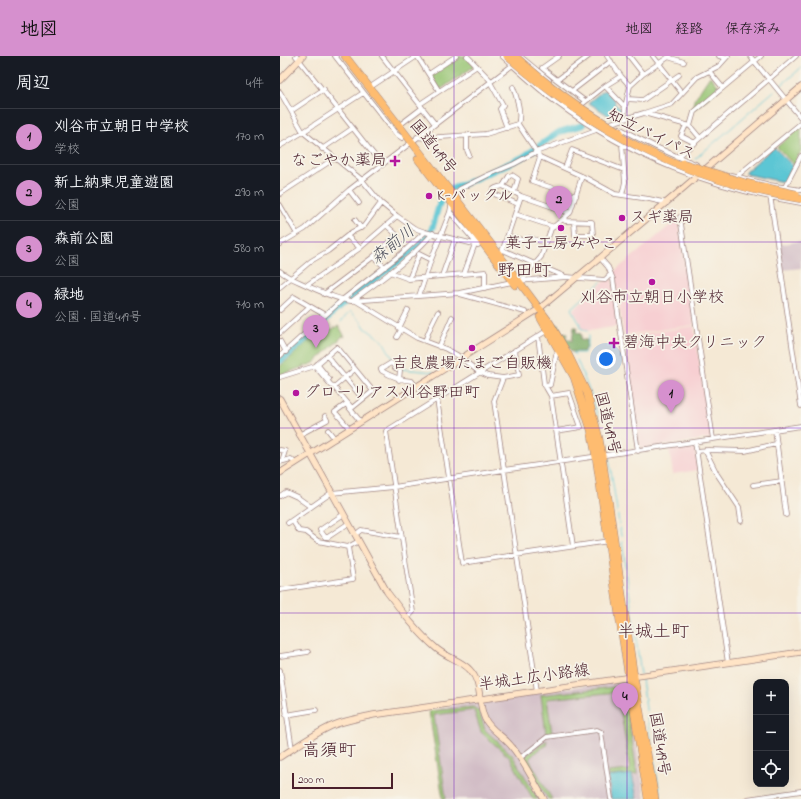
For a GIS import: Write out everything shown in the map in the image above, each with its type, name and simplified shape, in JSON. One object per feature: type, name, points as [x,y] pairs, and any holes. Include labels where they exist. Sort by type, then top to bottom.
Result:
[{"type":"highway","name":"国道419号","points":[[338,56],[404,137]]},
{"type":"highway","name":"国道419号","points":[[345,56],[438,184],[451,195],[538,310],[568,354],[586,393],[599,438],[599,457],[609,541],[636,677],[648,799]]},
{"type":"highway","name":"知立バイパス","points":[[507,56],[550,92],[576,111],[634,145],[710,178],[746,189],[801,199]]},
{"type":"highway","name":"知立バイパス","points":[[521,56],[554,88],[596,117],[635,141],[675,160],[746,183],[801,194]]},
{"type":"highway","name":"国道419号","points":[[409,144],[500,252],[517,281]]},
{"type":"highway","name":"国道419号","points":[[538,310],[574,377],[599,457],[636,677],[654,799]]},
{"type":"street","points":[[335,56],[396,134],[404,137],[403,127],[401,124],[349,56]]},
{"type":"street","points":[[382,56],[435,124]]},
{"type":"street","points":[[372,86],[417,56],[439,91]]},
{"type":"street","points":[[429,74],[456,56]]},
{"type":"street","points":[[466,56],[491,82],[503,105],[500,109],[507,128]]},
{"type":"street","points":[[502,56],[556,102],[596,130],[622,144],[667,166],[714,184],[769,198],[801,203]]},
{"type":"street","points":[[280,244],[298,234],[313,223],[349,190],[491,82],[521,56],[553,84],[583,103],[611,124],[635,137],[678,157],[707,168],[770,185],[801,190]]},
{"type":"street","points":[[559,56],[542,68],[572,91],[583,103]]},
{"type":"street","points":[[558,80],[589,56]]},
{"type":"street","points":[[607,56],[630,86]]},
{"type":"street","points":[[629,56],[643,74]]},
{"type":"street","points":[[653,56],[682,93]]},
{"type":"street","points":[[719,56],[727,57]]},
{"type":"street","points":[[750,56],[801,118]]},
{"type":"street","points":[[695,143],[681,136],[694,112],[761,56]]},
{"type":"street","points":[[678,157],[796,56]]},
{"type":"street","points":[[280,80],[300,57],[382,165]]},
{"type":"street","points":[[624,119],[630,86],[643,74],[669,57],[684,62]]},
{"type":"street","points":[[611,124],[672,104],[696,77],[719,66],[727,57]]},
{"type":"street","points":[[572,91],[611,61]]},
{"type":"street","points":[[401,124],[439,91],[477,66]]},
{"type":"street","points":[[709,71],[723,88]]},
{"type":"street","points":[[627,98],[643,100],[679,75]]},
{"type":"street","points":[[583,103],[621,76]]},
{"type":"street","points":[[605,86],[625,107]]},
{"type":"street","points":[[513,87],[519,111],[520,119],[518,124]]},
{"type":"street","points":[[280,473],[538,310],[671,201],[695,177],[801,87]]},
{"type":"street","points":[[291,111],[324,89]]},
{"type":"street","points":[[280,92],[303,132],[362,180],[380,203],[414,228],[475,244]]},
{"type":"street","points":[[280,146],[363,93]]},
{"type":"street","points":[[644,113],[688,125],[700,138]]},
{"type":"street","points":[[737,176],[801,123]]},
{"type":"street","points":[[417,137],[426,138],[486,134],[518,124]]},
{"type":"street","points":[[518,124],[540,157],[582,176],[616,194],[622,196],[671,201]]},
{"type":"street","points":[[322,149],[353,128]]},
{"type":"street","points":[[419,296],[431,260],[450,212],[451,195],[474,182],[514,164],[536,150],[596,130]]},
{"type":"street","points":[[467,136],[467,150],[469,155]]},
{"type":"street","points":[[622,144],[625,182],[622,196]]},
{"type":"street","points":[[565,168],[572,150],[624,170]]},
{"type":"street","points":[[786,187],[801,156]]},
{"type":"street","points":[[540,157],[532,181],[576,196]]},
{"type":"street","points":[[280,194],[335,158]]},
{"type":"street","points":[[503,186],[509,176],[512,175],[518,179],[514,192]]},
{"type":"street","points":[[517,281],[541,257],[551,229],[570,213],[582,176]]},
{"type":"street","points":[[770,185],[769,198],[801,406]]},
{"type":"street","points":[[518,204],[492,192],[497,187],[503,186],[521,196],[570,213]]},
{"type":"street","points":[[349,190],[359,203]]},
{"type":"street","points":[[521,196],[508,236],[500,252],[566,277]]},
{"type":"street","points":[[280,288],[311,261],[364,226],[380,203]]},
{"type":"street","points":[[280,205],[298,234]]},
{"type":"street","points":[[450,212],[478,245],[475,244],[464,274]]},
{"type":"street","points":[[515,214],[554,227]]},
{"type":"street","points":[[307,285],[360,248],[397,216]]},
{"type":"street","points":[[680,217],[713,439]]},
{"type":"street","points":[[564,218],[565,221],[592,222],[593,235],[575,235],[574,222]]},
{"type":"street","points":[[355,220],[361,228]]},
{"type":"street","points":[[324,294],[372,257],[397,235],[386,225]]},
{"type":"street","points":[[280,356],[342,300],[385,267],[425,232]]},
{"type":"street","points":[[354,301],[425,243],[433,233]]},
{"type":"street","points":[[347,236],[360,248]]},
{"type":"street","points":[[508,236],[525,241],[530,238],[546,243]]},
{"type":"street","points":[[442,276],[455,239]]},
{"type":"street","points":[[409,279],[419,254],[431,260]]},
{"type":"street","points":[[372,257],[385,267]]},
{"type":"street","points":[[601,258],[608,267],[613,279],[638,451]]},
{"type":"street","points":[[280,271],[291,279],[324,294],[342,300],[354,301],[458,293],[517,281],[566,277],[605,280],[611,274]]},
{"type":"street","points":[[390,272],[409,279],[485,272],[485,288]]},
{"type":"street","points":[[458,293],[525,312]]},
{"type":"street","points":[[280,310],[294,297],[326,315]]},
{"type":"street","points":[[354,301],[400,329],[446,349],[479,372],[488,376],[503,378],[519,375],[515,350]]},
{"type":"street","points":[[280,333],[310,306]]},
{"type":"street","points":[[397,337],[408,310]]},
{"type":"street","points":[[425,341],[438,312]]},
{"type":"street","points":[[439,346],[452,317]]},
{"type":"street","points":[[407,618],[413,612],[386,431],[548,330]]},
{"type":"street","points":[[538,336],[546,386],[551,396],[573,546]]},
{"type":"street","points":[[280,341],[286,352]]},
{"type":"street","points":[[280,377],[316,365],[337,347],[373,391],[352,408],[335,386],[331,385],[316,365]]},
{"type":"street","points":[[546,386],[550,385],[556,355],[559,350]]},
{"type":"street","points":[[327,356],[363,399]]},
{"type":"street","points":[[399,380],[400,370],[395,368],[393,364],[391,363],[381,369],[399,380],[412,381],[416,387]]},
{"type":"street","points":[[335,386],[355,369]]},
{"type":"street","points":[[503,378],[494,401],[537,691]]},
{"type":"street","points":[[551,396],[569,393],[581,427],[556,431]]},
{"type":"street","points":[[280,399],[380,581],[407,618],[437,649],[448,657],[461,662],[471,671],[478,682],[479,700],[485,719],[492,730],[511,745],[544,799]]},
{"type":"street","points":[[437,399],[462,562],[609,541]]},
{"type":"street","points":[[350,429],[335,412],[346,404],[361,422]]},
{"type":"street","points":[[299,435],[327,420],[325,416]]},
{"type":"street","points":[[358,541],[348,547],[318,541],[306,532],[300,531],[290,522],[331,493],[394,487],[801,426]]},
{"type":"street","points":[[328,430],[335,439]]},
{"type":"street","points":[[774,430],[786,515]]},
{"type":"street","points":[[695,442],[728,662]]},
{"type":"street","points":[[697,451],[745,451],[776,444]]},
{"type":"street","points":[[280,450],[285,452],[281,461]]},
{"type":"street","points":[[705,450],[717,474],[739,507],[741,522]]},
{"type":"street","points":[[281,461],[291,459],[295,463]]},
{"type":"street","points":[[753,486],[782,480]]},
{"type":"street","points":[[280,496],[286,492],[297,497],[311,507]]},
{"type":"street","points":[[344,514],[320,530],[325,537],[328,537],[349,523]]},
{"type":"street","points":[[355,535],[361,530],[401,537]]},
{"type":"street","points":[[280,590],[352,579],[348,547]]},
{"type":"street","points":[[280,656],[308,652]]},
{"type":"street","name":"半城土広小路線","points":[[280,757],[319,732],[349,720],[801,652]]},
{"type":"street","points":[[280,670],[292,749]]},
{"type":"street","points":[[286,715],[316,710]]},
{"type":"street","points":[[520,758],[546,737],[597,730],[601,732],[611,799]]},
{"type":"street","points":[[747,799],[801,791]]},
{"type":"shaded area","name":"刈谷市立朝日小学校","points":[[678,219],[694,325],[624,335],[614,272]]},
{"type":"shaded area","points":[[801,241],[801,268],[782,270],[778,245]]},
{"type":"shaded area","points":[[612,279],[618,326],[589,331],[580,327],[581,323],[573,310],[603,282]]},
{"type":"shaded area","points":[[694,326],[711,438],[640,449],[624,337]]},
{"type":"shaded area","points":[[694,445],[698,470],[673,474],[669,449]]},
{"type":"shaded area","points":[[627,680],[645,799],[443,799],[429,711],[472,701]]},
{"type":"green space","points":[[459,56],[465,56],[474,65],[473,67],[441,89],[439,88],[431,76],[432,74]]},
{"type":"green space","points":[[710,76],[720,88],[692,111],[694,100]]},
{"type":"green space","points":[[801,126],[801,151],[794,165],[777,147]]},
{"type":"green space","points":[[556,323],[561,332],[567,334],[566,338],[572,341],[574,327],[577,327],[576,332],[581,334],[581,340],[587,340],[587,347],[583,352],[571,352],[554,325]]},
{"type":"green space","points":[[339,326],[345,337],[343,336],[314,363],[280,375],[280,366],[323,327],[328,331]]},
{"type":"green space","points":[[624,686],[637,774],[609,776],[608,772],[630,770],[618,692],[547,699],[552,733],[546,734],[541,695]]},
{"type":"green space","points":[[473,707],[479,711],[485,730],[512,755],[538,799],[533,799],[510,758],[481,732],[474,710],[434,715],[446,799],[443,799],[429,711]]},
{"type":"green space","points":[[547,740],[546,746],[538,750],[529,759],[552,799],[548,799],[525,761],[525,756]]},
{"type":"water","points":[[604,90],[616,101],[614,103],[622,110],[621,117],[614,119],[589,103]]},
{"type":"water","points":[[774,147],[793,166],[785,181],[783,182],[746,174],[745,172]]},
{"type":"water","points":[[632,774],[637,799],[611,799],[608,777]]},
{"type":"waterway","points":[[779,87],[801,68]]},
{"type":"waterway","points":[[737,123],[774,91]]},
{"type":"waterway","points":[[695,159],[736,124]]},
{"type":"waterway","name":"森前川","points":[[280,361],[290,354],[344,303],[399,262],[426,238],[431,231],[438,207],[446,193],[453,188],[523,157],[559,132],[583,125]]},
{"type":"waterway","points":[[587,331],[579,327],[580,324],[571,309],[601,282]]},
{"type":"waterway","points":[[341,322],[350,311],[365,328],[383,341],[397,366],[402,369],[433,372]]},
{"type":"waterway","points":[[575,355],[573,353],[584,353],[588,347],[588,336]]},
{"type":"waterway","points":[[577,360],[593,400],[607,452]]},
{"type":"waterway","points":[[609,458],[621,536]]},
{"type":"waterway","points":[[622,542],[641,674]]},
{"type":"waterway","points":[[642,679],[649,731],[661,799]]},
{"type":"place","name":"なごやか薬局","points":[[395,161]]},
{"type":"place","name":"K-パックル","points":[[429,196]]},
{"type":"place","name":"スギ薬局","points":[[622,218]]},
{"type":"place","name":"新上納東児童遊園","points":[[559,219]]},
{"type":"place","name":"菓子工房みやこ","points":[[561,228]]},
{"type":"place","name":"刈谷市立朝日小学校","points":[[652,282]]},
{"type":"place","name":"碧海中央クリニック","points":[[614,343]]},
{"type":"place","name":"森前公園","points":[[316,348]]},
{"type":"place","name":"吉良農場たまご自販機","points":[[472,348]]},
{"type":"place","name":"グローリアス刈谷野田町","points":[[296,393]]},
{"type":"place","name":"刈谷市立朝日中学校","points":[[671,413]]},
{"type":"place","name":"緑地","points":[[625,716]]},
{"type":"district","name":"野田町","points":[[524,272]]},
{"type":"district","name":"半城土町","points":[[653,633]]},
{"type":"district","name":"高須町","points":[[329,752]]}]
